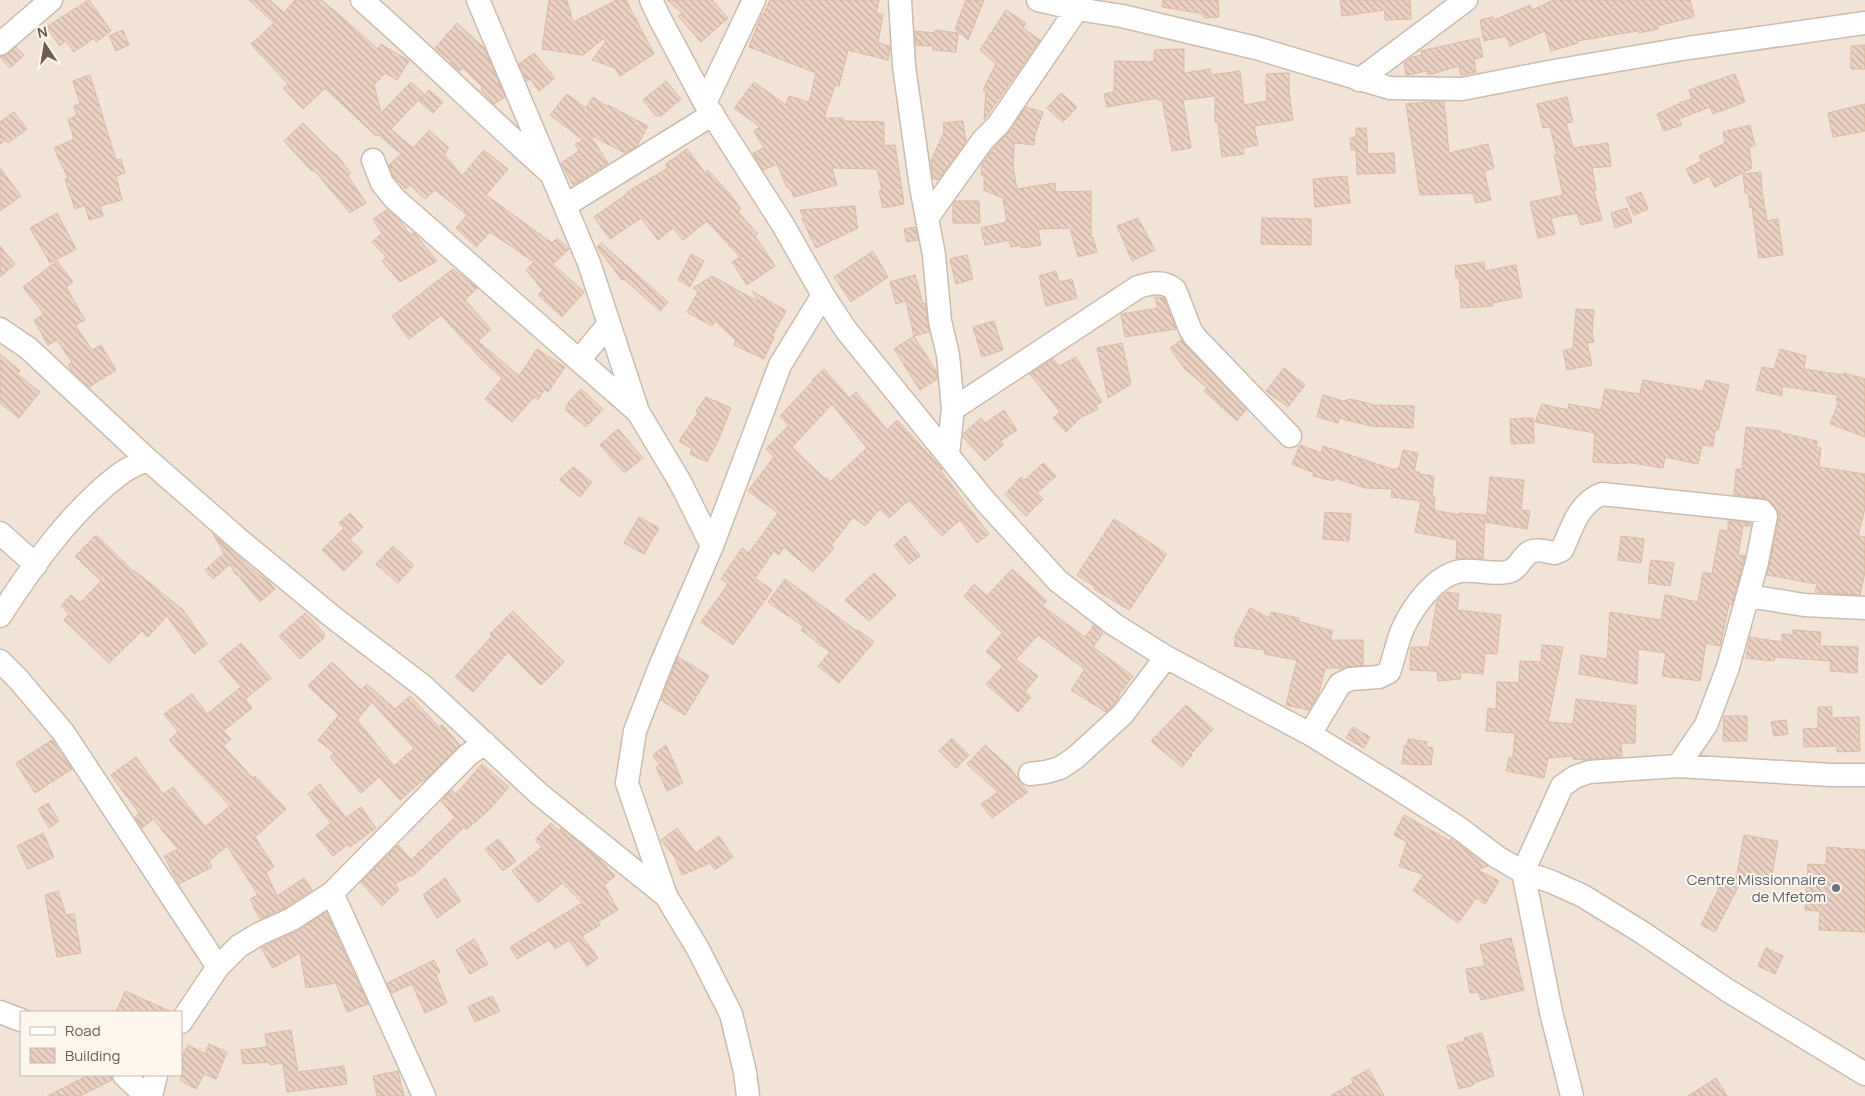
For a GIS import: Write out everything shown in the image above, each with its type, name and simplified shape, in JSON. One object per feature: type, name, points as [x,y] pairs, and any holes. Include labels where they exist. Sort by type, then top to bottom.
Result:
[{"type":"street","points":[[0,44],[51,0]]},
{"type":"street","points":[[362,0],[405,37],[481,112],[554,176]]},
{"type":"street","points":[[478,0],[554,176],[589,263],[638,412],[680,482],[712,546]]},
{"type":"street","points":[[652,0],[660,19],[709,108],[783,225],[823,295],[846,330],[948,453],[985,501],[1058,581],[1115,625],[1166,657],[1310,734],[1399,789],[1459,828],[1497,857],[1523,872],[1583,896],[1643,933],[1727,990],[1865,1074]]},
{"type":"street","points":[[566,205],[709,108],[754,0]]},
{"type":"street","points":[[900,0],[904,66],[921,187],[937,280],[940,321],[948,355],[953,408],[948,453]]},
{"type":"street","points":[[1038,0],[1077,9],[1125,8],[1390,88],[1462,89],[1688,48],[1865,24]]},
{"type":"street","points":[[1359,80],[1466,0]]},
{"type":"street","points":[[927,218],[983,140],[1003,117],[1077,9]]},
{"type":"street","points":[[373,160],[382,183],[395,199],[638,412]]},
{"type":"street","points":[[953,408],[1138,287],[1154,283],[1170,286],[1175,290],[1195,337],[1290,436]]},
{"type":"street","points":[[748,1096],[745,1072],[731,1014],[698,949],[666,896],[627,784],[636,731],[661,664],[712,546],[780,364],[823,295]]},
{"type":"street","points":[[579,360],[609,324]]},
{"type":"street","points":[[0,329],[28,348],[147,459],[243,543],[319,606],[423,686],[538,793],[666,896]]},
{"type":"street","points":[[0,616],[76,513],[121,474],[147,459]]},
{"type":"street","points":[[1310,734],[1340,684],[1350,679],[1380,677],[1390,672],[1402,630],[1416,605],[1432,587],[1447,577],[1461,571],[1509,572],[1517,568],[1527,554],[1531,552],[1559,552],[1562,550],[1580,510],[1594,497],[1602,494],[1762,512],[1766,516],[1758,562],[1728,667],[1706,725],[1678,766]]},
{"type":"street","points":[[0,533],[36,565]]},
{"type":"street","points":[[1749,596],[1804,605],[1865,608]]},
{"type":"street","points":[[1030,774],[1060,768],[1075,758],[1123,714],[1166,657]]},
{"type":"street","points":[[0,661],[18,679],[69,740],[218,967]]},
{"type":"street","points":[[182,1021],[218,967],[239,946],[259,934],[292,919],[332,893],[468,755],[485,744]]},
{"type":"street","points":[[1572,1096],[1551,1012],[1523,872],[1562,786],[1575,777],[1589,772],[1678,766],[1831,775],[1865,775]]},
{"type":"street","points":[[332,893],[424,1096]]},
{"type":"street","points":[[0,1012],[20,1020]]},
{"type":"street","points":[[125,1076],[146,1096]]},
{"type":"street","points":[[151,1096],[156,1076]]},
{"type":"shaded area","points":[[0,0],[1865,0],[1865,1096],[0,1096]]},
{"type":"building","points":[[89,0],[111,31],[96,42],[94,38],[74,52],[66,41],[60,46],[46,27]]},
{"type":"building","points":[[249,0],[270,0],[284,13],[295,0],[322,0],[378,49],[381,44],[409,61],[397,80],[385,73],[374,85],[381,113],[411,82],[424,94],[391,129],[413,148],[429,130],[449,148],[444,154],[462,176],[484,150],[508,169],[486,195],[552,243],[557,238],[569,249],[553,264],[584,292],[562,317],[538,295],[543,290],[526,270],[534,262],[490,232],[476,247],[456,228],[467,215],[435,190],[425,199],[410,185],[406,189],[393,176],[389,165],[401,154],[379,135],[376,136],[325,88],[303,109],[283,88],[288,84],[251,44],[274,23]]},
{"type":"building","points":[[549,0],[567,0],[573,22],[617,0],[626,0],[654,54],[620,76],[615,68],[592,60],[606,41],[603,39],[583,55],[542,49]]},
{"type":"building","points":[[667,0],[712,0],[728,18],[701,42],[678,16],[682,13]]},
{"type":"building","points":[[770,0],[879,0],[876,13],[883,14],[878,43],[890,46],[888,60],[848,50],[839,86],[835,85],[824,118],[843,118],[843,121],[884,122],[884,146],[895,145],[904,204],[883,208],[879,191],[882,190],[877,169],[832,168],[837,185],[794,197],[789,187],[787,188],[777,164],[763,170],[753,153],[764,148],[754,131],[760,127],[734,108],[754,82],[786,105],[789,96],[809,102],[816,73],[749,47],[762,14]]},
{"type":"building","points":[[966,0],[984,0],[968,40],[955,29]]},
{"type":"building","points":[[1163,0],[1218,0],[1219,17],[1204,18],[1204,14],[1162,7]]},
{"type":"building","points":[[1340,0],[1410,0],[1411,19],[1385,20],[1385,10],[1342,16]]},
{"type":"building","points":[[1554,0],[1690,0],[1694,17],[1657,26],[1658,29],[1639,33],[1638,31],[1577,41],[1578,43],[1551,51],[1545,31],[1510,46],[1506,36],[1484,41],[1480,20],[1493,17],[1494,20],[1530,5],[1532,10]]},
{"type":"building","points":[[1006,10],[1026,23],[1023,28],[1040,40],[984,120],[986,91],[983,90],[996,64],[980,50]]},
{"type":"building","points":[[457,23],[484,48],[505,97],[494,104],[481,90],[483,88],[463,68],[459,71],[450,63],[452,62],[435,48]]},
{"type":"building","points":[[123,30],[129,45],[116,51],[109,36]]},
{"type":"building","points":[[935,30],[958,33],[956,52],[933,50],[933,46],[916,45],[915,31],[935,33]]},
{"type":"building","points":[[1479,38],[1483,57],[1474,59],[1476,72],[1461,75],[1459,66],[1428,75],[1427,71],[1406,75],[1404,63],[1412,57],[1422,55],[1421,51]]},
{"type":"building","points":[[1865,45],[1865,69],[1851,69],[1851,46]]},
{"type":"building","points":[[16,47],[24,55],[10,68],[0,57],[8,54]]},
{"type":"building","points":[[1184,49],[1184,73],[1210,69],[1211,75],[1240,71],[1244,105],[1267,101],[1266,74],[1289,73],[1289,92],[1293,120],[1254,126],[1258,145],[1243,148],[1244,154],[1222,157],[1218,122],[1215,122],[1215,96],[1183,100],[1191,148],[1172,151],[1162,100],[1158,100],[1158,98],[1107,107],[1104,94],[1114,92],[1115,61],[1154,62],[1154,50]]},
{"type":"building","points":[[534,53],[555,78],[539,91],[530,79],[527,81],[519,64]]},
{"type":"building","points":[[1735,74],[1745,102],[1713,114],[1710,107],[1679,119],[1682,125],[1664,131],[1657,114],[1692,99],[1689,90]]},
{"type":"building","points":[[90,75],[116,160],[121,159],[125,173],[116,176],[122,200],[100,206],[103,216],[89,220],[85,205],[75,209],[65,179],[68,178],[54,148],[74,139],[68,119],[77,116],[74,106],[80,104],[73,81]]},
{"type":"building","points":[[666,81],[681,99],[661,116],[656,116],[643,100]]},
{"type":"building","points":[[429,90],[443,102],[433,113],[419,101]]},
{"type":"building","points":[[1061,93],[1077,107],[1063,122],[1047,108]]},
{"type":"building","points":[[567,94],[586,108],[593,97],[608,107],[608,105],[648,126],[637,146],[625,153],[590,135],[608,163],[573,185],[561,163],[579,151],[575,144],[583,140],[550,115]]},
{"type":"building","points":[[1567,97],[1573,122],[1566,123],[1573,148],[1608,143],[1611,166],[1592,168],[1596,190],[1594,191],[1602,220],[1581,225],[1577,213],[1551,218],[1555,234],[1538,238],[1530,202],[1563,195],[1554,155],[1557,154],[1550,127],[1543,128],[1537,104]]},
{"type":"building","points":[[1444,102],[1449,153],[1488,144],[1494,168],[1484,171],[1491,200],[1476,203],[1473,193],[1420,195],[1406,104]]},
{"type":"building","points":[[1865,104],[1865,131],[1833,137],[1828,113]]},
{"type":"building","points":[[1026,107],[1043,112],[1035,135],[1034,145],[1014,143],[1013,167],[1017,189],[1055,183],[1056,192],[1091,191],[1091,238],[1093,237],[1097,252],[1078,257],[1070,228],[1038,229],[1041,245],[1021,248],[1021,245],[1011,247],[1009,240],[985,245],[981,228],[1007,222],[1003,200],[1007,200],[984,190],[984,175],[981,175],[982,164],[1009,132]]},
{"type":"building","points":[[14,112],[27,129],[8,143],[6,140],[0,144],[0,122]]},
{"type":"building","points":[[963,121],[966,142],[938,180],[933,178],[931,161],[944,132],[943,123]]},
{"type":"building","points":[[303,123],[336,154],[351,173],[348,176],[366,203],[350,213],[314,170],[312,171],[284,141]]},
{"type":"building","points":[[1750,125],[1755,146],[1749,147],[1752,168],[1715,187],[1709,176],[1694,184],[1686,169],[1702,161],[1699,156],[1725,143],[1723,132]]},
{"type":"building","points":[[1356,128],[1366,128],[1368,154],[1394,153],[1395,173],[1357,174],[1356,149],[1351,150],[1350,138],[1356,137]]},
{"type":"building","points":[[687,149],[705,173],[708,170],[730,194],[741,209],[738,212],[758,234],[755,236],[775,266],[747,285],[732,262],[740,257],[707,221],[683,240],[673,228],[658,240],[641,218],[610,239],[594,217],[627,192],[668,168],[666,164]]},
{"type":"building","points":[[0,168],[21,196],[0,211]]},
{"type":"building","points":[[1761,172],[1767,221],[1778,219],[1783,255],[1759,258],[1752,207],[1750,208],[1748,193],[1745,193],[1743,174]]},
{"type":"building","points":[[1347,176],[1350,203],[1315,207],[1313,179]]},
{"type":"building","points":[[1641,192],[1648,209],[1634,215],[1626,198]]},
{"type":"building","points":[[955,201],[979,201],[980,223],[953,223],[953,205]]},
{"type":"building","points":[[855,206],[858,228],[816,248],[802,219],[804,218],[800,210]]},
{"type":"building","points":[[1627,208],[1632,222],[1615,228],[1611,213]]},
{"type":"building","points":[[387,210],[400,221],[410,235],[414,233],[437,261],[400,282],[382,261],[386,257],[372,242],[382,233],[373,219]]},
{"type":"building","points":[[57,213],[76,249],[50,263],[30,228]]},
{"type":"building","points":[[1138,218],[1155,250],[1132,261],[1117,226]]},
{"type":"building","points":[[1262,218],[1311,219],[1311,245],[1261,244]]},
{"type":"building","points":[[915,227],[918,240],[907,242],[904,229]]},
{"type":"building","points":[[601,243],[668,302],[660,311],[624,279],[622,280],[597,247]]},
{"type":"building","points":[[0,246],[15,264],[0,277]]},
{"type":"building","points":[[873,251],[888,277],[851,302],[834,277]]},
{"type":"building","points":[[691,254],[704,261],[690,287],[678,280]]},
{"type":"building","points":[[967,255],[973,279],[956,284],[950,259]]},
{"type":"building","points":[[57,261],[73,282],[66,287],[85,320],[75,325],[92,350],[101,345],[116,370],[89,387],[72,371],[68,365],[72,362],[57,340],[48,345],[34,320],[44,314],[23,287]]},
{"type":"building","points":[[1484,262],[1485,271],[1516,265],[1522,297],[1492,303],[1493,306],[1461,308],[1459,278],[1456,278],[1455,266]]},
{"type":"building","points":[[453,269],[477,288],[465,300],[491,329],[478,341],[519,376],[537,349],[565,367],[548,392],[545,389],[538,400],[534,397],[512,422],[485,399],[502,378],[483,361],[441,315],[409,339],[392,316]]},
{"type":"building","points":[[1056,271],[1059,282],[1072,279],[1077,298],[1046,306],[1039,276]]},
{"type":"building","points":[[915,275],[923,304],[925,303],[929,332],[914,336],[906,301],[896,304],[890,282]]},
{"type":"building","points":[[712,276],[759,302],[752,291],[786,311],[772,336],[774,337],[764,359],[734,345],[736,340],[715,321],[712,326],[687,312],[698,292],[693,288]]},
{"type":"building","points":[[1155,297],[1164,298],[1176,329],[1125,337],[1121,314],[1158,308]]},
{"type":"building","points":[[1576,309],[1594,310],[1592,333],[1594,342],[1587,343],[1592,365],[1567,370],[1563,351],[1573,348]]},
{"type":"building","points":[[994,321],[1003,350],[982,357],[973,327]]},
{"type":"building","points":[[914,336],[936,371],[937,379],[920,390],[894,349]]},
{"type":"building","points":[[1181,340],[1246,409],[1237,421],[1204,391],[1207,388],[1185,369],[1170,348]]},
{"type":"building","points":[[1122,343],[1131,384],[1108,398],[1097,348]]},
{"type":"building","points":[[1780,349],[1806,356],[1804,369],[1843,375],[1844,373],[1865,379],[1865,437],[1830,424],[1839,401],[1836,401],[1838,395],[1782,386],[1782,396],[1756,390],[1762,367],[1774,369]]},
{"type":"building","points":[[0,354],[20,371],[17,374],[40,392],[19,418],[0,403]]},
{"type":"building","points":[[1076,357],[1102,402],[1096,405],[1098,409],[1080,418],[1066,432],[1053,418],[1060,412],[1030,374],[1053,359],[1059,366]]},
{"type":"building","points":[[1284,368],[1305,385],[1288,407],[1266,391]]},
{"type":"building","points":[[824,369],[849,398],[856,392],[887,430],[897,420],[942,469],[941,471],[989,534],[977,543],[960,520],[942,536],[909,500],[889,518],[880,509],[865,526],[853,517],[831,546],[834,548],[813,572],[784,547],[779,555],[774,551],[755,578],[772,590],[733,645],[701,622],[728,584],[721,579],[742,548],[749,553],[778,513],[748,491],[774,457],[766,449],[789,425],[780,416]],"holes":[[[832,404],[867,448],[830,482],[792,447]]]},
{"type":"building","points":[[1643,380],[1703,391],[1706,380],[1729,385],[1718,430],[1715,430],[1713,446],[1702,445],[1698,464],[1665,457],[1663,468],[1626,462],[1626,464],[1593,462],[1595,433],[1535,422],[1542,404],[1568,410],[1569,404],[1601,410],[1605,389],[1640,394]]},
{"type":"building","points":[[581,389],[603,409],[586,427],[566,410],[566,405]]},
{"type":"building","points":[[1323,395],[1343,401],[1351,399],[1374,405],[1414,406],[1413,428],[1371,426],[1339,418],[1338,423],[1317,417]]},
{"type":"building","points":[[706,397],[731,408],[718,441],[707,462],[690,454],[692,449],[679,441],[698,413],[696,411]]},
{"type":"building","points":[[1004,410],[1017,430],[1000,441],[1004,444],[985,461],[963,437],[963,434],[981,418],[985,423]]},
{"type":"building","points":[[1533,418],[1534,443],[1511,444],[1510,419]]},
{"type":"building","points":[[1746,427],[1781,431],[1781,433],[1817,441],[1816,447],[1821,448],[1819,467],[1865,474],[1865,508],[1858,536],[1865,537],[1865,572],[1860,595],[1815,592],[1817,584],[1767,575],[1779,512],[1768,499],[1734,495],[1736,469],[1742,469]]},
{"type":"building","points":[[618,429],[643,458],[624,473],[600,445]]},
{"type":"building","points":[[1300,445],[1321,453],[1323,446],[1395,470],[1396,468],[1399,469],[1403,450],[1418,453],[1414,471],[1419,472],[1419,474],[1434,476],[1432,497],[1435,497],[1434,510],[1459,515],[1459,513],[1485,515],[1483,559],[1456,559],[1457,540],[1415,532],[1421,501],[1391,497],[1392,489],[1365,488],[1335,478],[1334,481],[1313,476],[1314,473],[1292,464]]},
{"type":"building","points":[[1043,463],[1056,476],[1037,493],[1043,499],[1026,516],[1005,494],[1021,477],[1025,480]]},
{"type":"building","points":[[573,467],[592,482],[580,497],[559,480]]},
{"type":"building","points":[[1490,477],[1524,480],[1521,510],[1530,511],[1527,529],[1486,522]]},
{"type":"building","points":[[1325,512],[1351,514],[1349,541],[1323,539]]},
{"type":"building","points":[[350,513],[363,527],[350,539],[363,552],[344,571],[322,550],[344,528],[339,523]]},
{"type":"building","points":[[639,517],[659,528],[644,554],[624,543]]},
{"type":"building","points":[[1114,519],[1167,554],[1129,610],[1094,589],[1095,587],[1077,575]]},
{"type":"building","points":[[1728,521],[1751,523],[1751,526],[1743,526],[1738,555],[1745,556],[1732,605],[1729,604],[1720,646],[1706,643],[1700,681],[1662,676],[1666,653],[1638,649],[1637,684],[1579,674],[1581,655],[1607,659],[1610,612],[1661,620],[1665,595],[1698,602],[1703,572],[1712,574],[1720,530],[1728,531]]},
{"type":"building","points":[[213,534],[275,589],[260,602],[236,575],[230,564],[213,579],[205,570],[224,553]]},
{"type":"building","points":[[96,535],[134,572],[183,610],[207,644],[194,654],[167,616],[148,637],[142,631],[109,663],[64,620],[69,614],[61,606],[71,595],[80,603],[101,581],[75,556]]},
{"type":"building","points":[[905,536],[920,556],[909,564],[894,545]]},
{"type":"building","points":[[1621,536],[1644,539],[1641,563],[1618,560]]},
{"type":"building","points":[[393,546],[414,565],[398,583],[376,564]]},
{"type":"building","points":[[1651,560],[1674,563],[1670,586],[1648,583]]},
{"type":"building","points":[[1012,569],[1047,601],[1042,606],[1085,637],[1094,625],[1103,633],[1093,647],[1133,676],[1106,712],[1071,690],[1085,669],[1038,635],[1016,659],[1038,676],[1025,691],[1031,697],[1018,712],[986,684],[1003,666],[986,652],[1002,633],[964,596],[974,584],[987,596]]},
{"type":"building","points":[[874,573],[896,595],[869,621],[845,600]]},
{"type":"building","points":[[785,579],[874,642],[839,683],[818,666],[830,652],[801,630],[804,627],[768,602]]},
{"type":"building","points":[[1447,592],[1459,594],[1457,610],[1501,615],[1497,654],[1485,653],[1483,674],[1460,672],[1461,679],[1438,681],[1437,671],[1410,670],[1411,647],[1429,647],[1437,601]]},
{"type":"building","points":[[1250,608],[1269,618],[1271,612],[1299,618],[1298,621],[1333,631],[1330,640],[1363,640],[1363,665],[1325,668],[1319,693],[1309,710],[1286,705],[1297,660],[1264,654],[1265,650],[1234,646],[1236,634]]},
{"type":"building","points":[[513,611],[564,662],[541,685],[508,652],[473,692],[455,677],[492,636],[490,634]]},
{"type":"building","points":[[305,613],[324,633],[324,638],[300,659],[279,636]]},
{"type":"building","points":[[1793,630],[1821,632],[1820,646],[1858,647],[1857,673],[1830,671],[1831,661],[1775,657],[1774,661],[1746,658],[1750,637],[1782,642],[1782,634],[1793,635]]},
{"type":"building","points":[[241,643],[271,678],[245,699],[252,708],[223,731],[231,739],[223,746],[286,809],[255,837],[274,867],[266,872],[277,896],[304,878],[312,890],[286,907],[260,919],[250,899],[258,895],[227,846],[209,861],[212,867],[179,884],[164,856],[178,849],[153,819],[142,828],[135,817],[139,813],[111,775],[136,757],[163,794],[173,787],[205,827],[230,806],[169,740],[178,732],[164,714],[192,694],[207,714],[241,687],[219,661]]},
{"type":"building","points":[[1542,645],[1563,647],[1548,722],[1573,724],[1576,699],[1636,706],[1635,743],[1621,743],[1622,756],[1585,760],[1573,759],[1574,756],[1548,758],[1544,778],[1506,771],[1509,757],[1513,758],[1515,733],[1486,731],[1488,708],[1496,709],[1497,682],[1519,683],[1520,661],[1541,662]]},
{"type":"building","points":[[678,657],[709,676],[685,715],[661,700]]},
{"type":"building","points":[[332,662],[361,690],[367,684],[395,709],[410,696],[439,727],[442,725],[460,745],[424,781],[400,800],[379,777],[361,793],[330,757],[334,753],[318,740],[339,715],[308,686]],"holes":[[[372,702],[414,748],[394,766],[357,720]]]},
{"type":"building","points":[[1186,705],[1213,729],[1182,767],[1151,741]]},
{"type":"building","points":[[1818,707],[1832,707],[1832,718],[1859,717],[1860,751],[1837,752],[1837,746],[1804,747],[1803,729],[1818,728]]},
{"type":"building","points":[[1724,716],[1747,716],[1747,741],[1723,741]]},
{"type":"building","points":[[1786,720],[1788,734],[1774,736],[1771,722]]},
{"type":"building","points":[[1353,727],[1370,737],[1364,748],[1346,738]]},
{"type":"building","points":[[952,738],[969,755],[956,768],[939,751]]},
{"type":"building","points":[[1408,739],[1427,742],[1426,747],[1433,748],[1431,765],[1402,764],[1404,746],[1406,746]]},
{"type":"building","points":[[52,740],[72,769],[35,793],[16,763]]},
{"type":"building","points":[[666,745],[683,783],[667,791],[656,767],[660,765],[653,755]]},
{"type":"building","points":[[985,745],[1010,768],[1028,792],[992,818],[981,804],[998,792],[967,764]]},
{"type":"building","points":[[482,764],[509,787],[488,811],[466,830],[464,827],[412,877],[411,875],[395,884],[399,890],[382,906],[361,882],[398,845],[411,860],[455,817],[441,801],[452,790],[456,794]]},
{"type":"building","points":[[320,784],[346,818],[361,807],[376,828],[350,847],[348,844],[333,856],[316,835],[331,823],[308,794]]},
{"type":"building","points":[[48,803],[59,821],[49,828],[38,809]]},
{"type":"building","points":[[1404,815],[1450,841],[1451,839],[1488,866],[1478,870],[1499,881],[1485,904],[1476,898],[1458,923],[1413,890],[1424,875],[1399,866],[1407,842],[1394,835]]},
{"type":"building","points":[[551,823],[559,831],[561,828],[599,859],[615,876],[604,885],[618,910],[598,922],[600,925],[582,936],[598,958],[587,966],[569,940],[555,949],[549,940],[517,959],[510,947],[582,903],[562,883],[538,903],[512,871],[542,847],[535,840]]},
{"type":"building","points":[[677,828],[696,853],[719,836],[733,857],[715,870],[710,863],[682,875],[674,856],[661,840]]},
{"type":"building","points":[[43,833],[54,857],[28,869],[17,846]]},
{"type":"building","points":[[1744,835],[1778,841],[1770,886],[1736,880]]},
{"type":"building","points":[[498,839],[516,861],[503,871],[485,849]]},
{"type":"building","name":"Centre Missionnaire de Mfetom","points":[[1827,847],[1865,850],[1865,932],[1819,930],[1820,911],[1805,910],[1808,864],[1826,865]]},
{"type":"building","points":[[445,878],[461,901],[437,918],[423,895]]},
{"type":"building","points":[[1724,878],[1739,885],[1715,932],[1701,925]]},
{"type":"building","points":[[58,891],[66,915],[74,914],[81,953],[57,957],[45,895]]},
{"type":"building","points":[[326,912],[368,1004],[347,1012],[336,983],[306,988],[300,953],[273,968],[261,948],[298,931]]},
{"type":"building","points":[[1511,938],[1524,990],[1481,1000],[1478,992],[1470,993],[1466,969],[1485,966],[1480,945]]},
{"type":"building","points":[[474,939],[488,964],[470,974],[456,950]]},
{"type":"building","points":[[1766,948],[1783,956],[1775,974],[1758,966]]},
{"type":"building","points":[[434,960],[440,972],[436,975],[447,1003],[425,1013],[412,984],[392,993],[387,983]]},
{"type":"building","points":[[125,991],[170,1011],[116,1011]]},
{"type":"building","points":[[492,996],[500,1011],[475,1022],[468,1007]]},
{"type":"building","points":[[291,1030],[298,1072],[344,1066],[347,1084],[287,1092],[283,1063],[270,1065],[269,1062],[243,1064],[241,1050],[267,1047],[265,1034]]},
{"type":"building","points":[[1482,1033],[1494,1076],[1459,1089],[1447,1046],[1465,1041],[1464,1038]]},
{"type":"building","points":[[209,1044],[227,1052],[216,1079],[204,1074],[196,1089],[181,1081],[182,1056],[188,1045],[205,1054]]},
{"type":"building","points":[[1369,1069],[1384,1096],[1330,1096],[1353,1083],[1351,1079]]},
{"type":"building","points":[[398,1071],[404,1096],[377,1096],[373,1076]]},
{"type":"building","points":[[87,1076],[111,1076],[112,1080],[80,1096],[47,1096]]},
{"type":"building","points":[[1716,1078],[1727,1096],[1688,1096]]},
{"type":"place","name":"Centre Missionnaire de Mfetom","points":[[1836,888]]}]
